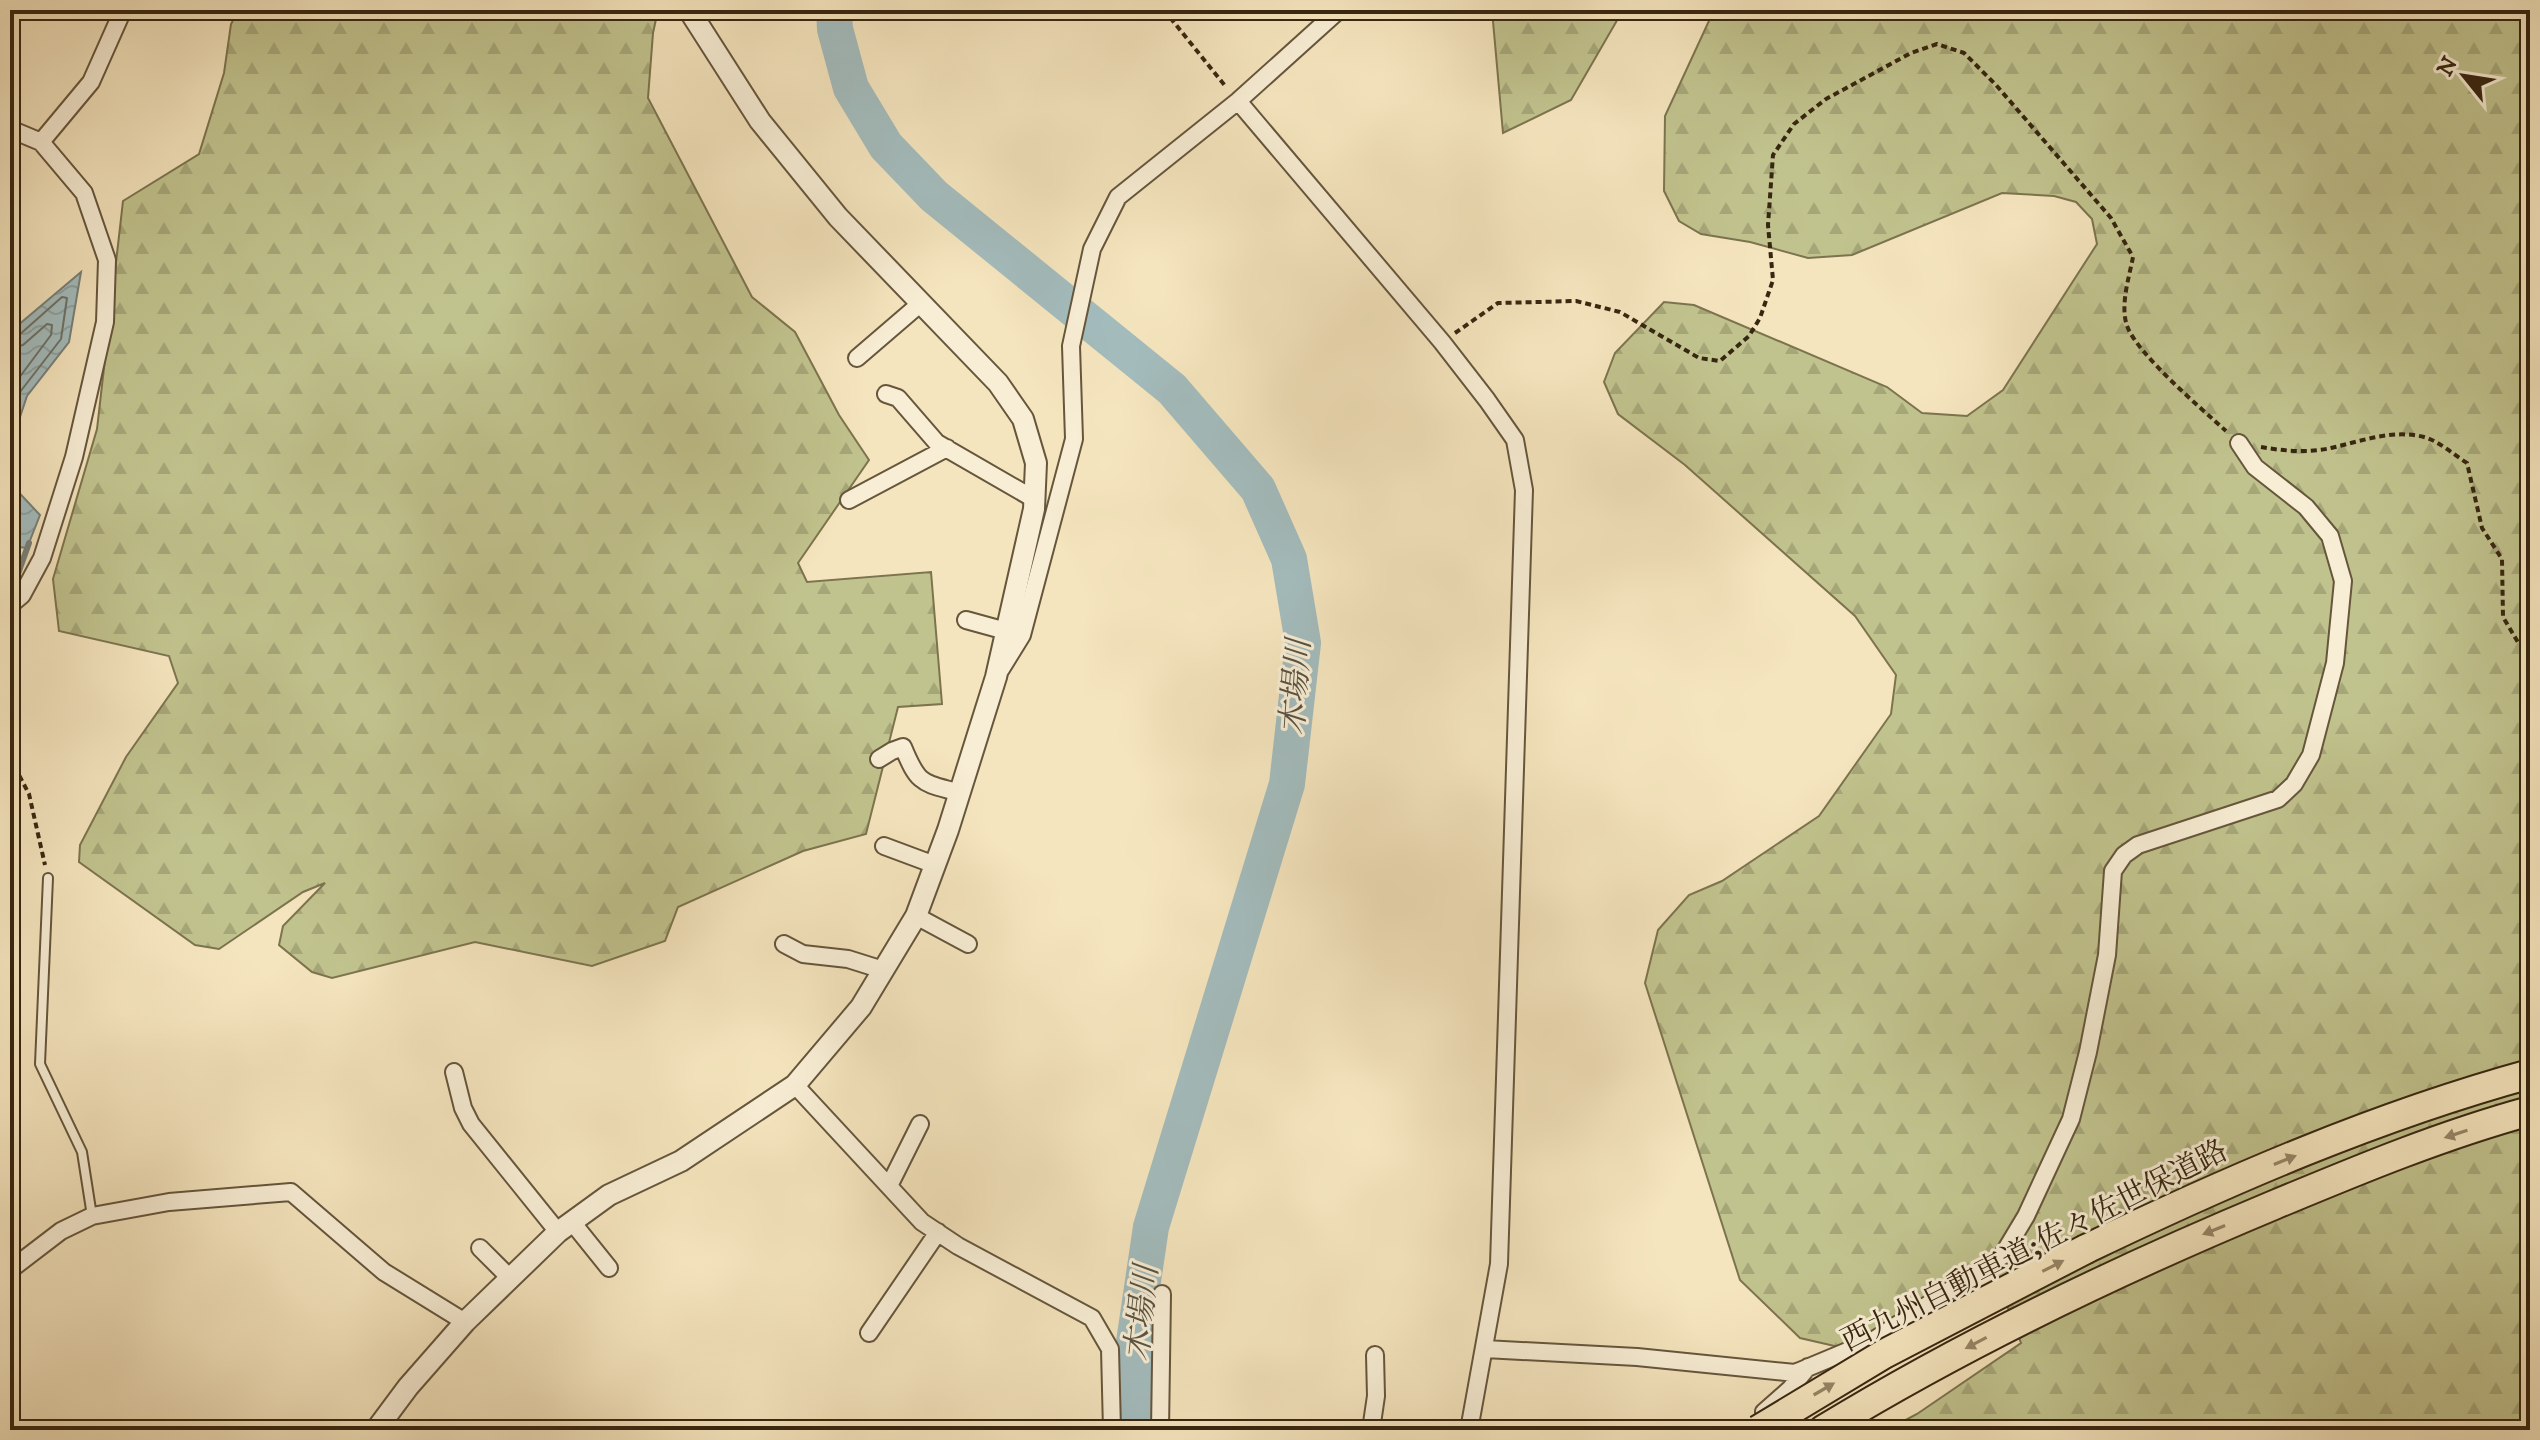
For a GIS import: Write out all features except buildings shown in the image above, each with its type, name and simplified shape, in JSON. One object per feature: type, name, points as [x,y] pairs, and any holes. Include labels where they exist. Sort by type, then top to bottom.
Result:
[{"type":"highway","name":"西九州自動車道;佐々佐世保道路","points":[[1758,1430],[1884,1354],[2183,1202],[2394,1118],[2530,1074]]},
{"type":"highway","name":"西九州自動車道;佐々佐世保道路","points":[[1823,1430],[1893,1387],[2070,1294],[2182,1243],[2405,1151],[2530,1111]]},
{"type":"street","points":[[41,142],[91,82],[123,10]]},
{"type":"street","points":[[376,1430],[408,1387],[465,1322],[565,1227],[609,1195],[681,1161],[795,1085],[861,1007],[916,916],[960,793],[996,677],[1034,499],[1036,463],[1023,419],[998,383],[838,217],[760,121],[689,10]]},
{"type":"street","points":[[996,677],[1022,635],[1074,439],[1071,346],[1092,249],[1118,197],[1238,101],[1339,10]]},
{"type":"street","points":[[1238,101],[1442,342],[1515,440],[1524,490],[1499,1264],[1469,1430]]},
{"type":"street","points":[[10,129],[41,142],[84,193],[107,260],[105,322],[74,457],[42,558],[15,600]]},
{"type":"street","points":[[857,358],[921,303]]},
{"type":"street","points":[[886,394],[898,398],[937,443],[1034,499]]},
{"type":"street","points":[[1485,1349],[1637,1357],[1795,1373],[1874,1340],[2002,1256],[2026,1216],[2071,1119],[2107,955],[2113,871],[2124,855],[2138,845],[2278,799],[2294,784],[2311,755],[2335,663],[2343,581],[2330,536],[2306,507],[2255,467],[2239,443]]},
{"type":"street","points":[[849,500],[947,448]]},
{"type":"street","points":[[966,620],[1006,631]]},
{"type":"street","points":[[879,759],[903,747],[922,782],[960,793]]},
{"type":"street","points":[[884,846],[935,865]]},
{"type":"street","points":[[916,916],[968,944]]},
{"type":"street","points":[[784,944],[803,954],[848,959],[883,970]]},
{"type":"street","points":[[454,1072],[463,1108],[471,1124],[565,1227],[609,1268]]},
{"type":"street","points":[[795,1085],[922,1222],[1092,1318],[1110,1349],[1112,1430]]},
{"type":"street","points":[[889,1186],[920,1124]]},
{"type":"street","points":[[10,1270],[61,1231],[92,1216],[169,1202],[291,1192],[384,1272],[465,1322]]},
{"type":"street","points":[[869,1333],[938,1232]]},
{"type":"street","points":[[480,1248],[510,1278]]},
{"type":"street","points":[[1160,1430],[1162,1294]]},
{"type":"street","points":[[1371,1430],[1376,1396],[1375,1355]]},
{"type":"street","points":[[1769,1430],[1764,1412],[1790,1389],[1809,1366]]},
{"type":"lane","points":[[48,878],[40,1064],[82,1152],[92,1216]]},
{"type":"path","points":[[1164,10],[1238,101]]},
{"type":"path","points":[[1442,342],[1498,303],[1576,301],[1620,312],[1699,358],[1720,361],[1749,336],[1760,318],[1773,280],[1768,225],[1773,155],[1794,124],[1826,99],[1911,53],[1937,44],[1964,53],[1996,85],[2111,218],[2133,257],[2125,301],[2127,326],[2148,357],[2239,443],[2282,451],[2328,449],[2362,439],[2402,434],[2427,438],[2467,463],[2482,528],[2502,559],[2503,617],[2519,644],[2530,651]]},
{"type":"path","points":[[10,758],[29,794],[48,878]]},
{"type":"green space","points":[[239,10],[658,10],[648,98],[752,297],[795,332],[839,415],[869,460],[798,563],[807,582],[931,572],[942,704],[898,707],[866,834],[803,851],[678,907],[665,941],[592,966],[475,942],[332,978],[312,972],[279,945],[283,926],[325,883],[303,892],[219,949],[195,945],[79,862],[80,845],[126,757],[178,683],[169,656],[59,631],[53,579],[97,429],[123,201],[199,154],[224,73],[231,24]]},
{"type":"green space","points":[[1492,10],[1623,10],[1571,100],[1503,133]]},
{"type":"green space","points":[[1714,10],[2530,10],[2530,1430],[1887,1430],[1917,1414],[2021,1343],[1990,1260],[1843,1348],[1800,1338],[1740,1280],[1645,983],[1658,930],[1689,895],[1722,881],[1819,816],[1891,714],[1896,675],[1855,616],[1685,465],[1618,414],[1604,382],[1615,353],[1664,302],[1694,305],[1887,387],[1922,413],[1967,416],[2003,390],[2097,244],[2092,219],[2076,202],[2054,196],[2002,193],[1852,255],[1808,258],[1750,242],[1701,234],[1679,221],[1664,191],[1665,116]]},
{"type":"water","points":[[81,272],[69,342],[27,396],[13,438],[10,469],[10,332]]},
{"type":"water","points":[[10,483],[40,515],[27,548],[10,546]]},
{"type":"waterway","name":"木場川","points":[[834,10],[835,29],[851,88],[886,146],[934,196],[1172,389],[1258,489],[1289,559],[1303,643],[1287,784],[1151,1227],[1133,1349],[1137,1430]]},
{"type":"waterway","points":[[10,596],[29,543]]}]
